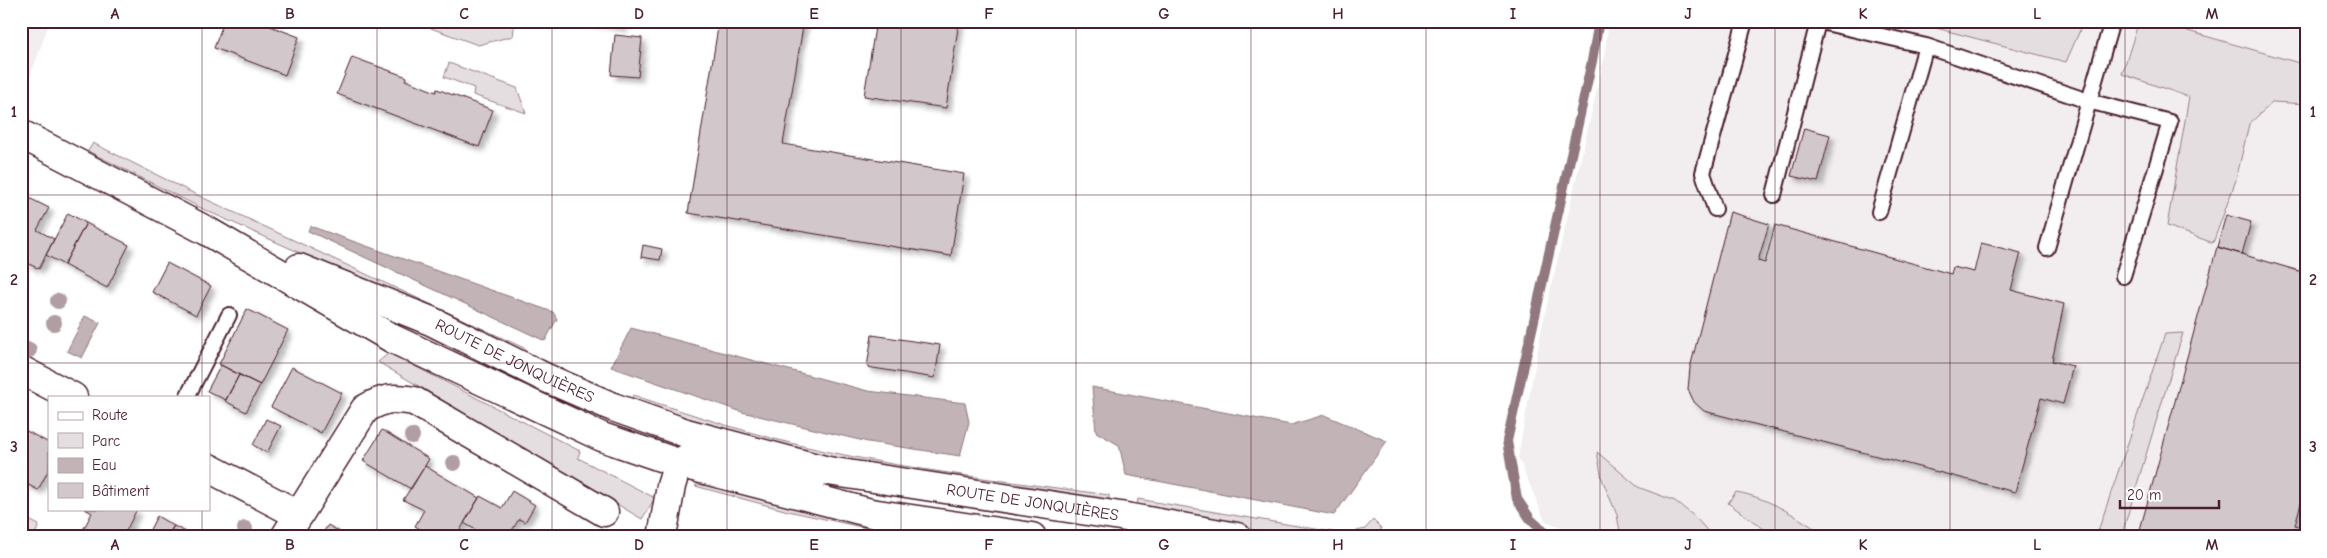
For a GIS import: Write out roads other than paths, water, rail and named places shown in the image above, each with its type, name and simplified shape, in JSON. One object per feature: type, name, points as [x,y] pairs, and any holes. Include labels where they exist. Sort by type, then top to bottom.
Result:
[{"type":"main road","name":"ROUTE DE JONQUIÈRES","points":[[21,134],[207,231],[393,339],[602,437],[678,463],[871,513],[1032,537]]},
{"type":"main road","name":"ROUTE DE JONQUIÈRES","points":[[207,231],[431,321],[544,377],[613,407],[686,434],[828,470],[1120,516],[1237,537]]},
{"type":"main road","points":[[21,370],[71,396]]},
{"type":"main road","points":[[544,377],[543,392],[546,397],[558,402],[569,421]]},
{"type":"main road","points":[[210,469],[292,526],[365,410],[382,400],[398,398],[414,401],[604,512]]},
{"type":"main road","points":[[643,418],[646,431],[656,442],[671,446],[676,454],[678,463],[671,486],[662,537]]},
{"type":"main road","name":"ROUTE DE JONQUIÈRES","points":[[678,463],[691,456],[706,456],[785,478],[828,470]]},
{"type":"lane","points":[[1715,209],[1703,173],[1745,21]]},
{"type":"lane","points":[[2047,248],[2112,21]]},
{"type":"lane","points":[[1774,195],[1818,22],[1926,46],[2088,101],[2170,122],[2123,276]]},
{"type":"lane","points":[[1879,212],[1926,46]]},
{"type":"lane","points":[[188,396],[230,315]]},
{"type":"water","points":[[310,226],[553,312],[557,319],[545,341],[308,231]]},
{"type":"water","points":[[85,316],[100,323],[82,358],[67,351]]},
{"type":"water","points":[[631,328],[868,391],[965,403],[969,422],[960,456],[868,442],[742,412],[611,367]]},
{"type":"water","points":[[1092,387],[1291,425],[1324,415],[1387,441],[1334,515],[1126,475],[1119,445],[1096,432]]},
{"type":"waterway","points":[[1550,537],[1531,520],[1517,499],[1507,441],[1592,61],[1599,21]]}]
